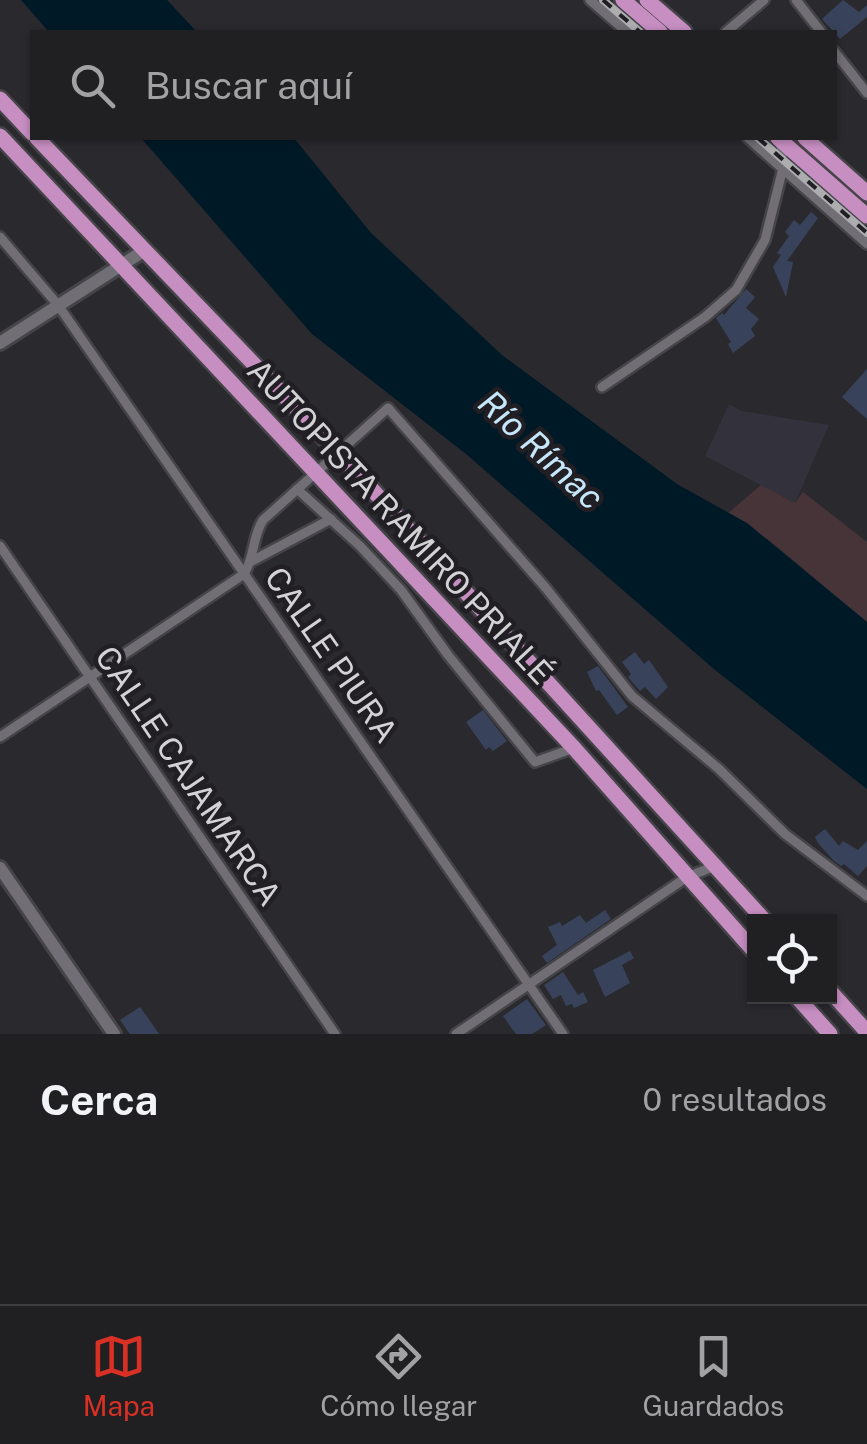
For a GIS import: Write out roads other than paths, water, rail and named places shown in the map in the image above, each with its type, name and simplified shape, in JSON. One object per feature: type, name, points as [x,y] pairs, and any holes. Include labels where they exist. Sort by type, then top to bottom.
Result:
[{"type":"highway","points":[[623,0],[658,30]]},
{"type":"highway","points":[[647,0],[682,30]]},
{"type":"highway","name":"AUTOPISTA RAMIRO PRIALÉ","points":[[0,99],[30,130]]},
{"type":"highway","name":"AUTOPISTA RAMIRO PRIALÉ","points":[[0,136],[574,748],[747,944]]},
{"type":"highway","name":"AUTOPISTA RAMIRO PRIALÉ","points":[[40,140],[338,452],[759,914]]},
{"type":"highway","points":[[782,140],[867,216]]},
{"type":"highway","points":[[806,140],[867,193]]},
{"type":"highway","points":[[837,999],[867,1032]]},
{"type":"highway","points":[[803,1004],[830,1034]]},
{"type":"street","points":[[590,0],[625,30]]},
{"type":"street","points":[[728,30],[764,0]]},
{"type":"street","points":[[796,0],[819,30]]},
{"type":"street","points":[[837,55],[867,94]]},
{"type":"street","points":[[750,140],[867,244]]},
{"type":"street","points":[[602,387],[705,317],[736,290],[765,240],[783,168],[780,140]]},
{"type":"street","name":"CALLE PIURA","points":[[0,236],[58,305],[563,1034]]},
{"type":"street","points":[[0,343],[145,250]]},
{"type":"street","points":[[0,738],[244,574],[252,561],[262,520],[386,408],[546,586],[632,696],[719,769],[785,834],[867,896]]},
{"type":"street","points":[[297,489],[401,590],[535,762],[574,748]]},
{"type":"street","points":[[252,561],[331,520]]},
{"type":"street","name":"CALLE CAJAMARCA","points":[[0,546],[334,1034]]},
{"type":"street","points":[[456,1034],[687,878],[716,866]]},
{"type":"street","points":[[0,868],[114,1034]]},
{"type":"water","points":[[21,0],[167,0],[195,30],[47,30]]},
{"type":"water","name":"Río Rímac","points":[[143,140],[296,140],[371,233],[502,355],[677,484],[747,523],[867,622],[867,789],[715,670],[466,454],[312,334]]},
{"type":"railway","points":[[603,0],[638,30]]},
{"type":"railway","points":[[760,140],[867,233]]}]
